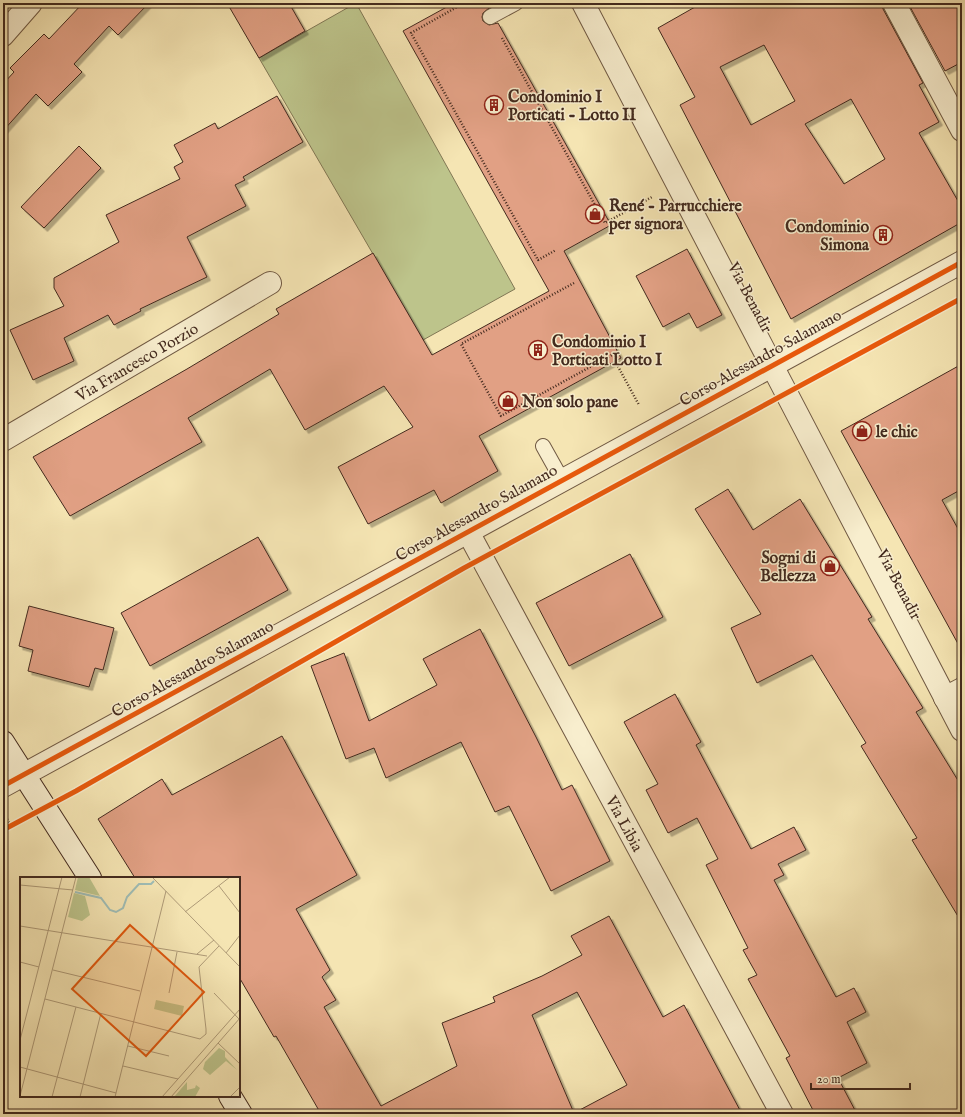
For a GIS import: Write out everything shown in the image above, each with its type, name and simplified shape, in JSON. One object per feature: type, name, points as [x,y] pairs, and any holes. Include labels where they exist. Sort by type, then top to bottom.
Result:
[{"type":"street","points":[[3,35],[31,3]]},
{"type":"street","name":"Via Benadir","points":[[582,3],[772,365],[954,693],[962,730]]},
{"type":"street","points":[[894,3],[962,130]]},
{"type":"street","name":"Corso Alessandro Salamano","points":[[3,786],[962,262]]},
{"type":"street","name":"Via Francesco Porzio","points":[[3,440],[270,284]]},
{"type":"street","name":"Via Libia","points":[[468,532],[782,1114]]},
{"type":"street","points":[[3,742],[89,877]]},
{"type":"street","points":[[231,1097],[241,1114]]},
{"type":"lane","points":[[490,17],[516,3]]},
{"type":"lane","points":[[543,446],[562,480]]},
{"type":"path","points":[[464,3],[411,33],[538,260],[556,250]]},
{"type":"path","points":[[490,17],[605,223],[658,194]]},
{"type":"path","points":[[574,283],[461,344],[501,416],[612,355]]},
{"type":"path","points":[[615,361],[653,430]]},
{"type":"path","points":[[3,813],[9,827],[45,808]]},
{"type":"green space","points":[[356,3],[515,289],[423,340],[259,58]]},
{"type":"building","points":[[83,3],[149,3],[118,35],[109,26],[74,64],[82,72],[48,106],[36,94],[3,131],[3,84],[14,72],[10,68],[44,34],[49,39]]},
{"type":"building","points":[[227,3],[289,3],[305,31],[259,58]]},
{"type":"building","points":[[454,3],[487,3],[489,8],[483,13],[483,21],[489,25],[498,23],[611,225],[564,251],[621,358],[479,436],[498,471],[441,503],[434,490],[368,524],[338,467],[413,427],[384,386],[305,430],[270,369],[188,418],[202,442],[70,516],[33,457],[187,369],[279,314],[276,309],[373,253],[432,355],[549,291],[403,31]]},
{"type":"building","points":[[702,3],[882,3],[883,9],[923,83],[919,85],[939,122],[919,133],[962,208],[962,222],[791,319],[680,105],[695,97],[658,28]],"holes":[[[764,45],[795,101],[751,125],[720,67]],[[851,99],[885,159],[844,184],[805,124]]]},
{"type":"building","points":[[908,3],[962,3],[962,62],[945,71]]},
{"type":"building","points":[[277,96],[303,142],[243,177],[245,180],[235,185],[246,206],[187,237],[207,277],[140,309],[141,311],[114,325],[108,315],[64,338],[74,361],[33,380],[10,330],[64,306],[54,288],[54,278],[119,242],[106,215],[180,179],[174,167],[183,162],[174,145],[215,123],[218,129]]},
{"type":"building","points":[[79,146],[101,168],[44,228],[21,207]]},
{"type":"building","points":[[687,249],[722,315],[697,328],[689,313],[663,327],[636,276]]},
{"type":"building","points":[[962,364],[962,489],[942,500],[962,536],[962,651],[841,431]]},
{"type":"building","points":[[728,489],[753,530],[800,499],[872,617],[868,619],[923,708],[916,712],[962,787],[962,923],[912,840],[917,838],[861,746],[866,743],[812,655],[757,683],[731,628],[761,614],[695,509]]},
{"type":"building","points":[[258,537],[288,590],[150,666],[121,613]]},
{"type":"building","points":[[630,554],[663,617],[569,666],[536,603]]},
{"type":"building","points":[[29,606],[114,628],[103,670],[95,668],[89,687],[28,671],[33,650],[19,646]]},
{"type":"building","points":[[480,629],[562,790],[572,785],[610,861],[551,891],[509,806],[495,812],[461,742],[386,778],[374,748],[346,759],[311,666],[344,653],[369,721],[437,685],[423,659]]},
{"type":"building","points":[[675,694],[701,742],[696,745],[751,849],[794,827],[806,850],[778,864],[784,875],[774,880],[836,997],[854,988],[866,1012],[847,1022],[867,1063],[838,1078],[857,1114],[815,1114],[786,1058],[790,1056],[748,979],[757,975],[743,950],[748,948],[706,865],[718,859],[697,818],[668,833],[646,790],[658,784],[624,722]]},
{"type":"building","points":[[282,736],[357,875],[296,909],[330,970],[322,977],[336,1000],[324,1007],[381,1106],[457,1066],[442,1023],[495,1002],[493,997],[542,976],[582,955],[571,936],[609,916],[663,1017],[684,1005],[742,1114],[321,1114],[276,1036],[274,1037],[240,979],[240,877],[134,877],[98,819],[162,779],[172,795]],"holes":[[[577,992],[627,1085],[574,1113],[532,1015]]]},
{"type":"cycle path","points":[[3,786],[962,262]]},
{"type":"cycle path","points":[[3,830],[76,791],[464,568],[962,298]]},
{"type":"place","name":"Condominio I Porticati - Lotto II","points":[[494,105]]},
{"type":"place","name":"René - Parrucchiere per signora","points":[[595,214]]},
{"type":"place","name":"Condominio Simona","points":[[883,235]]},
{"type":"place","name":"Condominio I Porticati Lotto I","points":[[538,350]]},
{"type":"place","name":"Non solo pane","points":[[508,401]]},
{"type":"place","name":"le chic","points":[[862,431]]},
{"type":"place","name":"Sogni di Bellezza","points":[[830,566]]}]
